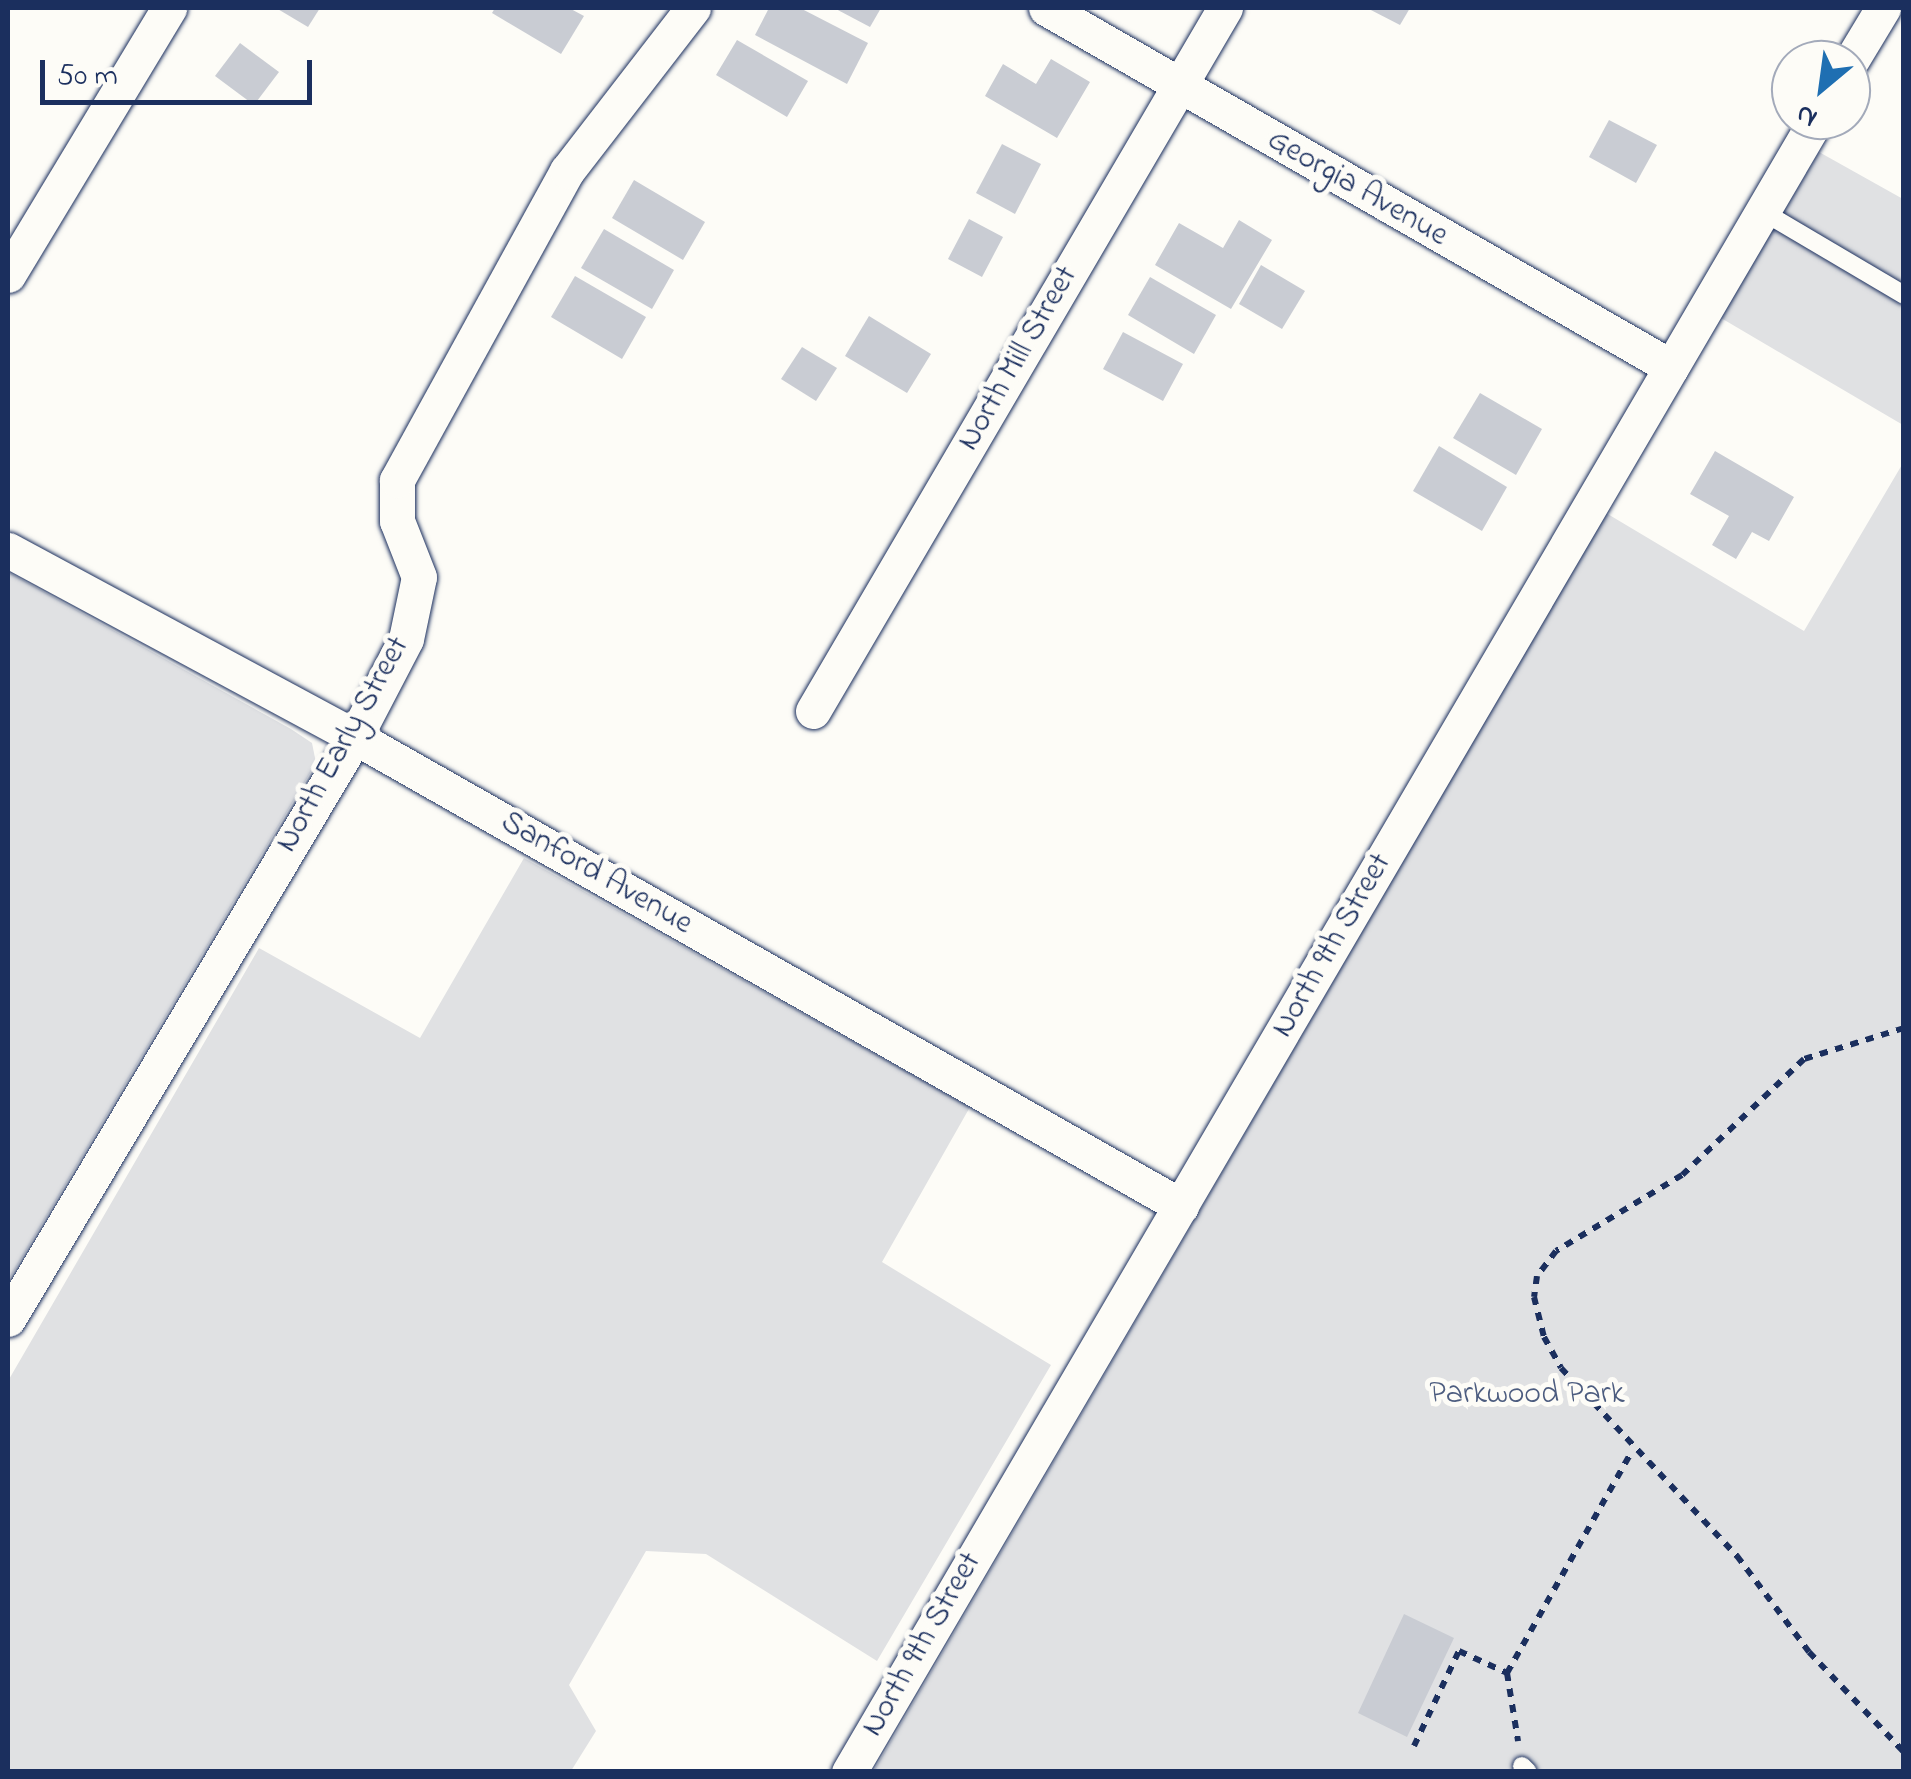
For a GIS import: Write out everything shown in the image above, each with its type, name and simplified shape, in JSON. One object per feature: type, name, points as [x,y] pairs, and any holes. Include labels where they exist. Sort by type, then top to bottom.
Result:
[{"type":"street","points":[[8,275],[168,8]]},
{"type":"street","name":"North Early Street","points":[[8,1319],[355,737],[406,639],[419,577],[396,521],[397,480],[566,171],[694,8]]},
{"type":"street","name":"Georgia Avenue","points":[[1046,8],[1670,367]]},
{"type":"street","name":"North Mill Street","points":[[813,711],[1225,8]]},
{"type":"street","points":[[1864,40],[1883,8]]},
{"type":"street","name":"North 9th Street","points":[[848,1772],[1804,140]]},
{"type":"street","name":"Sanford Avenue","points":[[8,550],[355,737],[1181,1206]]},
{"type":"lane","points":[[1762,211],[1904,295]]},
{"type":"path","points":[[1904,1028],[1804,1058],[1682,1176],[1544,1262],[1534,1297],[1544,1337],[1561,1368],[1632,1450],[1738,1556],[1810,1652],[1904,1752]]},
{"type":"path","points":[[1525,1769],[1507,1673],[1632,1450]]},
{"type":"path","points":[[1414,1746],[1459,1651],[1507,1673]]},
{"type":"green space","points":[[1819,152],[1903,199],[1903,425],[1721,318]]},
{"type":"green space","name":"Parkwood Park","points":[[1903,463],[1903,1771],[873,1772],[1606,513],[1804,631]]},
{"type":"green space","points":[[8,572],[291,729],[312,743],[316,763],[8,1281]]},
{"type":"green space","points":[[524,858],[970,1107],[882,1262],[1051,1365],[877,1661],[706,1554],[646,1551],[569,1685],[596,1731],[571,1771],[8,1771],[8,1381],[259,948],[420,1038]]},
{"type":"building","points":[[276,8],[320,8],[308,27]]},
{"type":"building","points":[[495,8],[569,8],[584,16],[561,54],[492,13]]},
{"type":"building","points":[[769,8],[800,8],[868,43],[847,84],[755,35]]},
{"type":"building","points":[[834,8],[881,8],[870,27]]},
{"type":"building","points":[[1367,8],[1410,8],[1400,25]]},
{"type":"building","points":[[737,40],[808,81],[787,117],[716,75]]},
{"type":"building","points":[[240,43],[279,72],[254,105],[215,76]]},
{"type":"building","points":[[1051,59],[1090,82],[1057,138],[985,96],[1003,64],[1036,84]]},
{"type":"building","points":[[1609,120],[1657,145],[1636,183],[1589,157]]},
{"type":"building","points":[[1002,144],[1041,164],[1015,214],[976,193]]},
{"type":"building","points":[[634,180],[705,222],[683,260],[612,218]]},
{"type":"building","points":[[969,219],[1003,237],[982,277],[948,259]]},
{"type":"building","points":[[1239,220],[1272,240],[1231,309],[1155,265],[1179,223],[1223,248]]},
{"type":"building","points":[[604,229],[674,270],[652,309],[581,268]]},
{"type":"building","points":[[1261,265],[1305,291],[1282,329],[1239,304]]},
{"type":"building","points":[[575,276],[646,317],[622,359],[551,317]]},
{"type":"building","points":[[1150,277],[1216,315],[1194,354],[1128,315]]},
{"type":"building","points":[[869,316],[931,354],[907,393],[845,356]]},
{"type":"building","points":[[1123,332],[1183,364],[1163,401],[1103,369]]},
{"type":"building","points":[[802,347],[837,368],[816,401],[781,379]]},
{"type":"building","points":[[1480,393],[1542,429],[1516,475],[1453,438]]},
{"type":"building","points":[[1439,446],[1507,487],[1482,531],[1413,491]]},
{"type":"building","points":[[1715,451],[1794,497],[1769,541],[1752,532],[1736,559],[1712,545],[1729,516],[1690,494]]},
{"type":"building","points":[[1404,1614],[1454,1638],[1407,1737],[1358,1713]]}]
